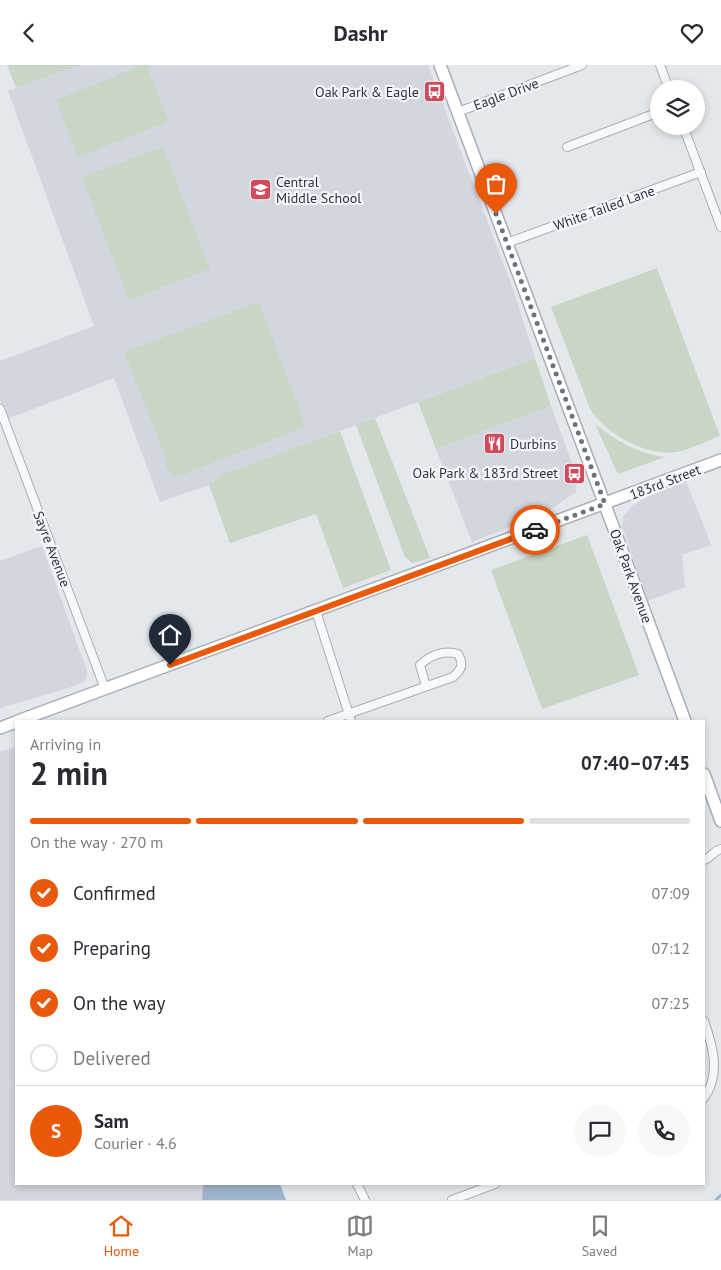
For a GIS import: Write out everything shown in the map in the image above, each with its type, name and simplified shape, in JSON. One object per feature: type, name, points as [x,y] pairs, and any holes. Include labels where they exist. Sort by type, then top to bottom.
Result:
[{"type":"street","name":"Oak Park Avenue","points":[[440,65],[605,504],[684,720]]},
{"type":"street","name":"Eagle Drive","points":[[458,111],[582,65]]},
{"type":"street","points":[[660,65],[666,80]]},
{"type":"street","points":[[567,147],[650,115]]},
{"type":"street","points":[[687,135],[721,227]]},
{"type":"street","name":"White Tailed Lane","points":[[507,243],[701,172]]},
{"type":"street","name":"Sayre Avenue","points":[[0,409],[105,689]]},
{"type":"street","name":"183rd Street","points":[[22,720],[721,460]]},
{"type":"street","points":[[316,611],[350,717]]},
{"type":"street","points":[[334,720],[350,717],[426,686],[454,677],[462,669],[463,662],[458,654],[445,652],[426,659],[420,665],[426,686]]},
{"type":"street","name":"183rd Street","points":[[0,728],[15,723]]},
{"type":"street","points":[[705,777],[721,821]]},
{"type":"street","points":[[705,860],[709,858],[714,851],[721,849]]},
{"type":"street","points":[[705,1024],[716,1058],[711,1085],[705,1096]]},
{"type":"street","points":[[358,1185],[365,1200]]},
{"type":"street","points":[[452,1200],[492,1185]]},
{"type":"shaded area","name":"Central Middle School","points":[[80,65],[428,65],[513,289],[535,358],[225,474],[209,485],[160,502],[114,378],[7,419],[0,400],[0,361],[94,326],[8,91]]},
{"type":"shaded area","points":[[551,406],[577,476],[576,492],[553,508],[472,542],[436,449]]},
{"type":"shaded area","points":[[686,481],[711,545],[682,555],[685,587],[648,601],[622,526],[623,517],[633,505],[651,495]]},
{"type":"shaded area","points":[[42,546],[87,671],[87,677],[84,682],[75,686],[0,708],[0,561]]},
{"type":"shaded area","points":[[15,746],[15,1185],[203,1185],[202,1200],[0,1200],[0,752]]},
{"type":"green space","points":[[7,65],[80,65],[16,88]]},
{"type":"green space","points":[[146,65],[169,121],[78,157],[56,100]]},
{"type":"green space","points":[[163,147],[210,269],[129,300],[82,177]]},
{"type":"green space","points":[[657,268],[720,436],[676,452],[664,452],[639,447],[616,435],[597,418],[590,409],[551,307]]},
{"type":"green space","points":[[259,302],[306,427],[190,471],[184,475],[172,475],[166,467],[166,458],[124,352]]},
{"type":"green space","points":[[535,358],[551,406],[436,449],[418,402]]},
{"type":"green space","points":[[375,418],[430,558],[412,563],[405,557],[356,425]]},
{"type":"green space","points":[[595,424],[628,446],[645,453],[665,457],[618,474]]},
{"type":"green space","points":[[340,431],[391,570],[343,588],[316,514],[230,543],[209,485],[224,474]]},
{"type":"green space","points":[[587,535],[639,675],[542,709],[491,570]]},
{"type":"water","points":[[203,1185],[280,1185],[286,1200],[202,1200]]},
{"type":"waterway","points":[[716,1200],[721,1195]]},
{"type":"way so far","points":[[496,214],[605,504],[535,530]]},
{"type":"place","name":"Oak Park & Eagle","points":[[435,92]]},
{"type":"place","name":"Central Middle School","points":[[260,190]]},
{"type":"place","name":"Durbins","points":[[494,444]]},
{"type":"place","name":"Oak Park & 183rd Street","points":[[574,473]]},
{"type":"route","points":[[170,665],[535,530]]}]
